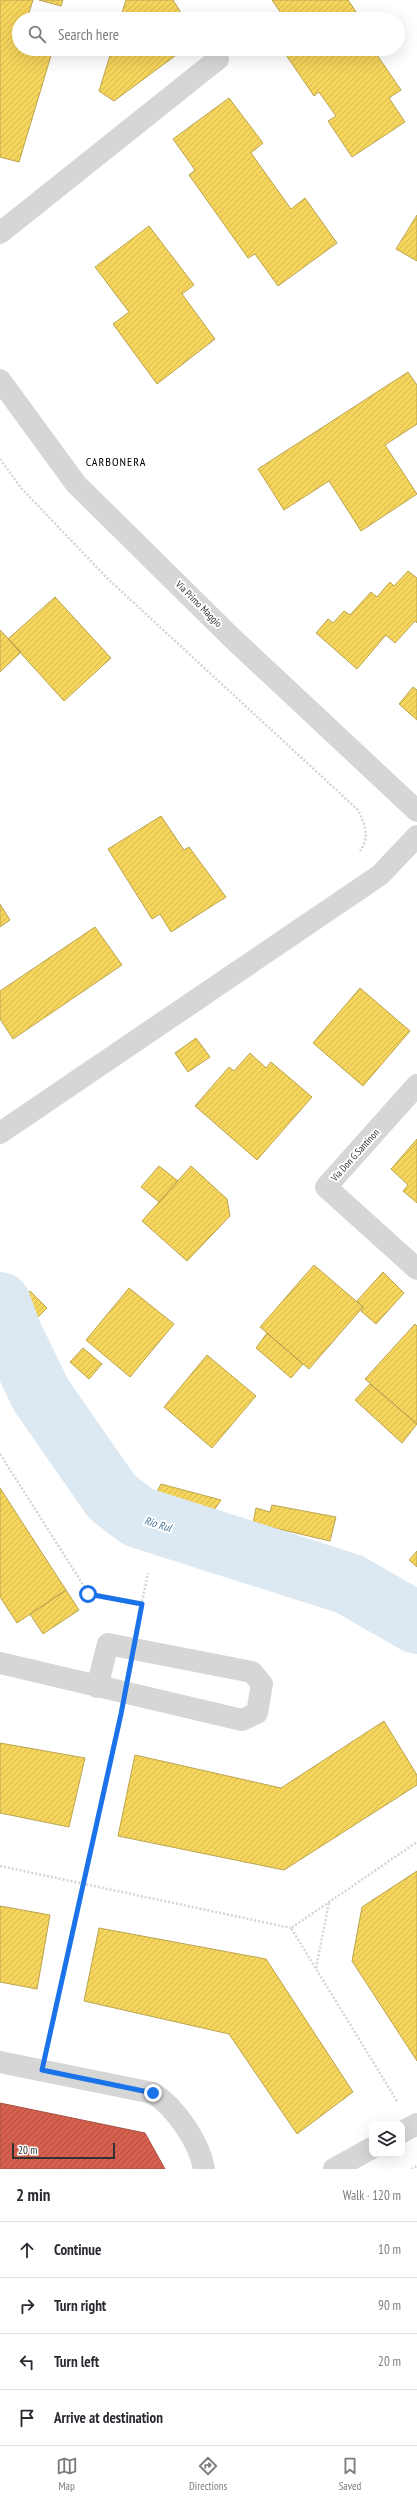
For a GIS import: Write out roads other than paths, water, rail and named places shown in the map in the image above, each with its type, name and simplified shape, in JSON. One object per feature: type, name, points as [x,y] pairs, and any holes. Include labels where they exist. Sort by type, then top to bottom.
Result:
[{"type":"street","points":[[0,233],[218,59]]},
{"type":"street","name":"Via Primo Maggio","points":[[0,380],[76,484],[230,636],[417,811]]},
{"type":"street","points":[[4,1131],[380,875],[417,836]]},
{"type":"street","name":"Via Don G.Santinon","points":[[417,1085],[326,1187],[417,1269]]},
{"type":"street","points":[[0,1663],[124,1694],[242,1720],[257,1713],[262,1684],[252,1672],[108,1644],[97,1687]]},
{"type":"street","points":[[0,2062],[153,2093],[166,2101],[196,2144],[204,2169]]},
{"type":"street","points":[[334,2169],[369,2150]]},
{"type":"waterway","name":"Rio Rul","points":[[0,1303],[10,1331],[41,1395],[112,1497],[138,1517],[349,1584],[417,1623]]},
{"type":"district","name":"CARBONERA","points":[[116,461]]}]
